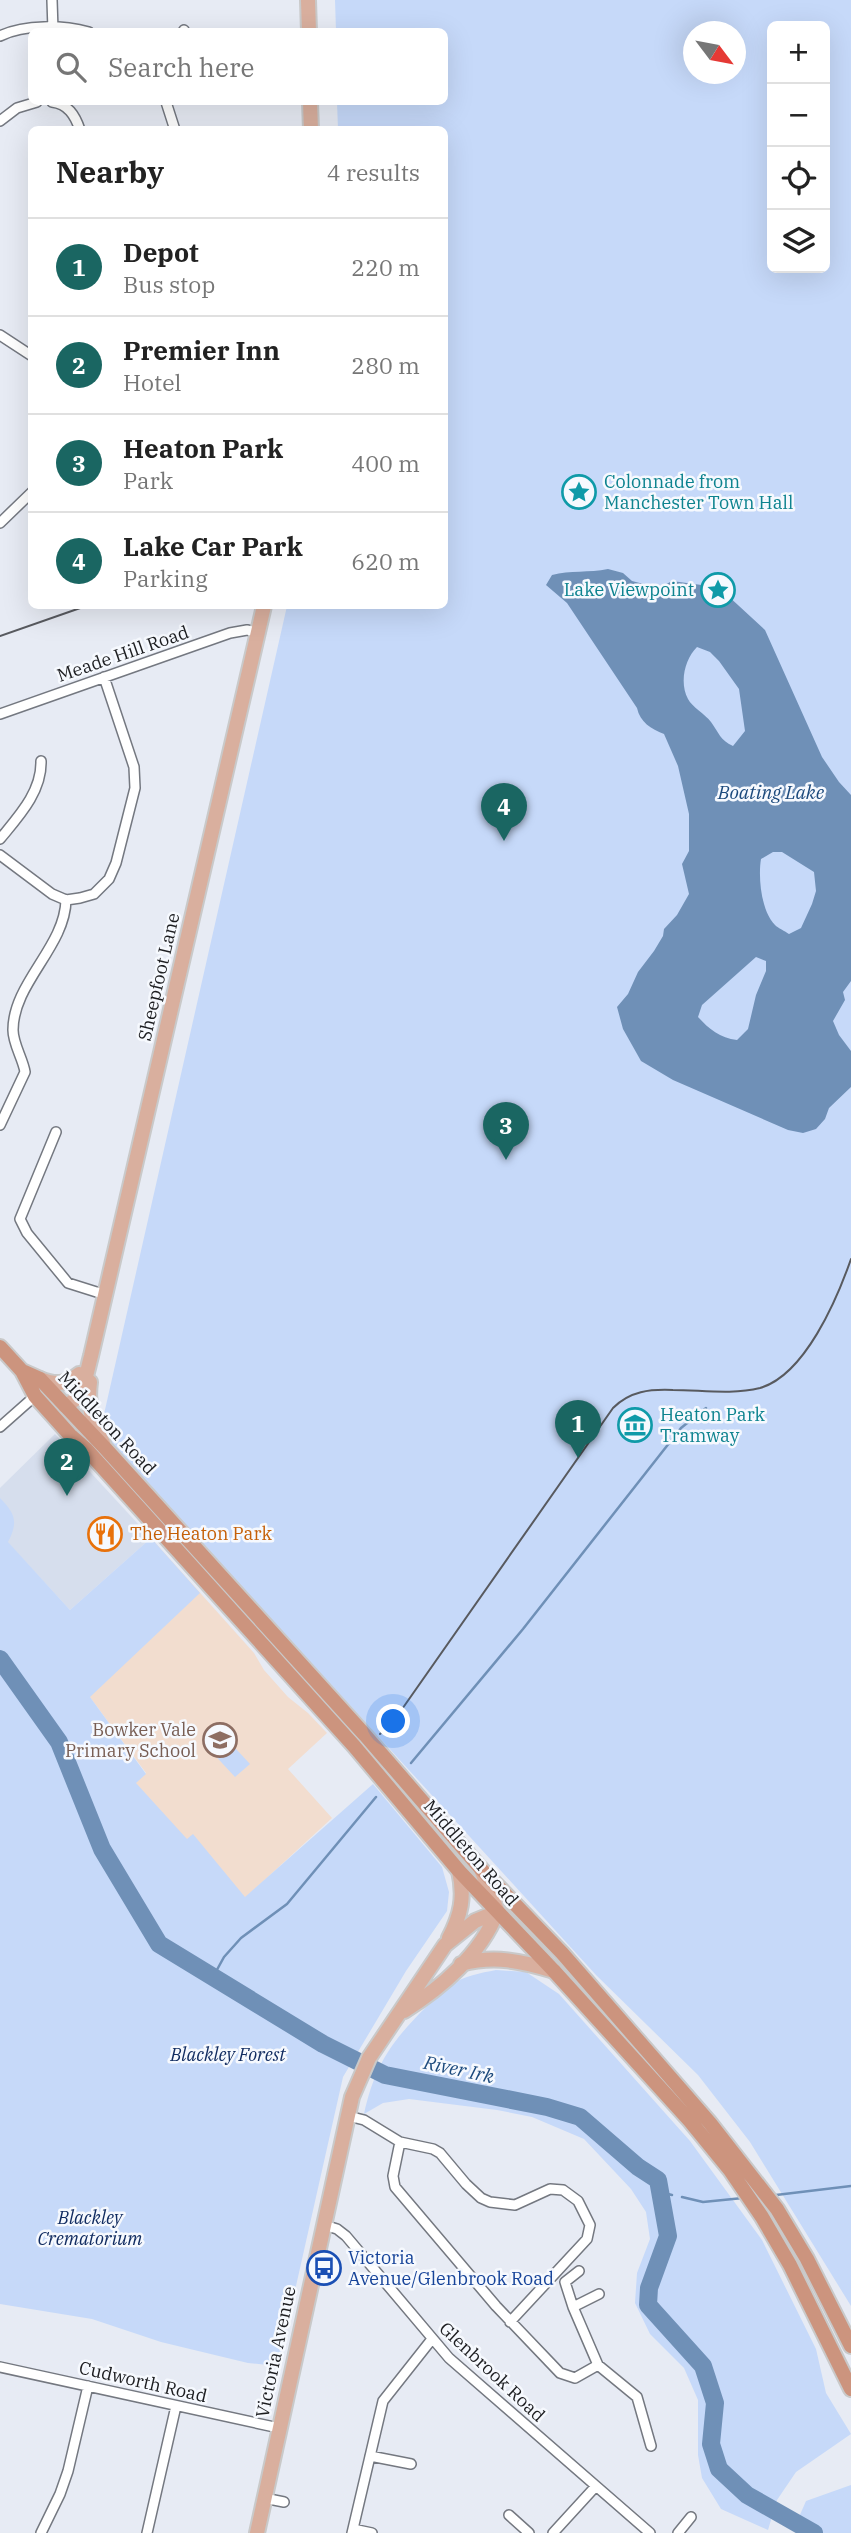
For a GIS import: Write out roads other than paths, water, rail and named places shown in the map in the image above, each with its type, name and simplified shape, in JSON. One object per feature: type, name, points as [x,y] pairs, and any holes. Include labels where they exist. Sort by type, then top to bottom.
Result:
[{"type":"highway","name":"Middleton Road","points":[[0,1347],[22,1371],[40,1401],[70,1435],[86,1448],[354,1746],[459,1871],[690,2121],[730,2170],[762,2217],[790,2265],[851,2389]]},
{"type":"highway","name":"Middleton Road","points":[[22,1371],[40,1379],[105,1448],[674,2081],[742,2161],[777,2208],[807,2259],[851,2346]]},
{"type":"highway","points":[[40,1401],[65,1406],[66,1417],[81,1436],[86,1448]]},
{"type":"highway","points":[[158,1529],[161,1523],[160,1508]]},
{"type":"main road","points":[[309,0],[309,28]]},
{"type":"main road","points":[[310,105],[311,126]]},
{"type":"main road","name":"Sheepfoot Lane","points":[[65,1406],[80,1395],[91,1356],[263,609]]},
{"type":"main road","name":"Sheepfoot Lane","points":[[65,1406],[68,1394],[91,1356]]},
{"type":"main road","name":"Sheepfoot Lane","points":[[91,1356],[88,1402],[105,1448]]},
{"type":"main road","points":[[40,1379],[61,1384],[79,1374]]},
{"type":"main road","points":[[401,2012],[424,1998],[481,1943],[497,1912],[481,1869]]},
{"type":"main road","points":[[401,2012],[445,1945],[461,1909],[463,1888],[459,1871]]},
{"type":"main road","points":[[445,1945],[475,1921],[497,1912],[535,1925]]},
{"type":"main road","points":[[461,1964],[484,1959],[505,1959],[554,1971]]},
{"type":"main road","name":"Victoria Avenue","points":[[257,2533],[352,2097],[369,2057],[401,2012]]},
{"type":"street","points":[[52,0],[53,28]]},
{"type":"street","points":[[0,36],[10,31],[28,30]]},
{"type":"street","points":[[0,121],[17,108],[28,105]]},
{"type":"street","points":[[62,105],[66,106],[79,126]]},
{"type":"street","points":[[167,105],[174,126]]},
{"type":"street","points":[[0,335],[28,353]]},
{"type":"street","points":[[0,523],[28,496]]},
{"type":"street","name":"Meade Hill Road","points":[[0,714],[230,633],[247,630],[257,632]]},
{"type":"street","points":[[0,855],[52,894],[65,900],[94,894],[109,879],[116,863],[135,788],[134,766],[104,677]]},
{"type":"street","points":[[0,839],[33,793],[42,771],[41,761]]},
{"type":"street","points":[[0,1125],[25,1072],[13,1031],[20,1000],[62,924],[65,900]]},
{"type":"street","points":[[56,1132],[20,1219],[27,1233],[68,1283],[106,1295]]},
{"type":"street","points":[[0,1427],[40,1401]]},
{"type":"street","points":[[348,2116],[364,2120],[400,2142],[440,2153],[466,2184],[481,2198],[490,2202],[515,2205],[536,2194],[556,2189],[570,2194],[586,2213],[591,2229],[587,2239],[510,2322]]},
{"type":"street","points":[[400,2142],[393,2176],[395,2187],[510,2322],[565,2376],[575,2378],[598,2365]]},
{"type":"street","name":"Glenbrook Road","points":[[324,2225],[337,2229],[346,2236],[449,2358],[650,2533]]},
{"type":"street","points":[[579,2271],[565,2282],[573,2306],[598,2365],[637,2398],[651,2446]]},
{"type":"street","points":[[573,2306],[598,2294]]},
{"type":"street","points":[[372,2533],[352,2531],[383,2401],[432,2339]]},
{"type":"street","name":"Cudworth Road","points":[[0,2367],[279,2428]]},
{"type":"street","points":[[41,2533],[68,2472],[88,2386]]},
{"type":"street","points":[[147,2533],[176,2406]]},
{"type":"street","points":[[370,2455],[411,2465]]},
{"type":"street","points":[[553,2533],[596,2486]]},
{"type":"street","points":[[264,2498],[284,2502]]},
{"type":"street","points":[[509,2515],[529,2533]]},
{"type":"street","points":[[678,2533],[691,2517]]},
{"type":"water","name":"Boating Lake","points":[[601,570],[623,573],[632,581],[659,588],[672,581],[709,586],[726,594],[765,630],[822,757],[851,795],[851,981],[843,992],[845,1000],[833,1021],[851,1051],[851,1087],[829,1108],[825,1119],[816,1129],[803,1133],[788,1130],[673,1080],[641,1061],[623,1029],[617,1007],[628,994],[638,972],[663,936],[664,929],[677,915],[689,894],[682,864],[689,851],[689,814],[678,766],[664,734],[643,721],[567,603],[546,585],[552,575]],"holes":[[[697,647],[710,652],[739,689],[745,731],[733,746],[722,739],[708,719],[690,702],[685,692],[685,671],[689,658]],[[773,852],[782,852],[814,872],[816,891],[812,904],[801,928],[789,934],[775,925],[766,911],[760,884],[761,859]],[[756,957],[766,961],[766,971],[756,995],[748,1029],[737,1040],[720,1035],[702,1021],[698,1017],[702,1005]]]},
{"type":"waterway","points":[[411,1763],[523,1629],[681,1428],[706,1408]]},
{"type":"waterway","name":"River Irk","points":[[0,1659],[59,1742],[102,1849],[159,1944],[323,2044],[385,2075],[547,2107],[580,2117],[638,2167],[658,2180],[668,2236],[649,2288],[648,2305],[703,2366],[715,2403],[711,2444],[719,2469],[747,2495],[814,2533]]},
{"type":"waterway","points":[[213,1977],[224,1957],[241,1938],[287,1904],[376,1797]]},
{"type":"waterway","points":[[776,2195],[851,2186]]},
{"type":"waterway","points":[[660,2192],[672,2195]]},
{"type":"waterway","points":[[682,2197],[703,2202],[743,2198]]},
{"type":"tram line","points":[[0,636],[77,609]]},
{"type":"tram line","points":[[380,1734],[393,1722],[613,1408],[626,1398],[648,1391],[739,1391],[760,1388],[776,1380],[791,1368],[817,1334],[851,1259]]},
{"type":"place","name":"Colonnade from Manchester Town Hall","points":[[579,492]]},
{"type":"place","name":"Lake Viewpoint","points":[[718,590]]},
{"type":"place","name":"Lake Car Park","points":[[504,841]]},
{"type":"place","name":"Heaton Park","points":[[506,1160]]},
{"type":"place","name":"Heaton Park Tramway","points":[[635,1425]]},
{"type":"place","name":"Depot","points":[[578,1458]]},
{"type":"place","name":"Premier Inn","points":[[67,1496]]},
{"type":"place","name":"The Heaton Park","points":[[105,1534]]},
{"type":"place","name":"Bowker Vale Primary School","points":[[220,1740]]},
{"type":"place","name":"Victoria Avenue/Glenbrook Road","points":[[324,2268]]},
{"type":"park label","name":"Blackley Forest","points":[[228,2055]]},
{"type":"park label","name":"Blackley Crematorium","points":[[90,2228]]}]
